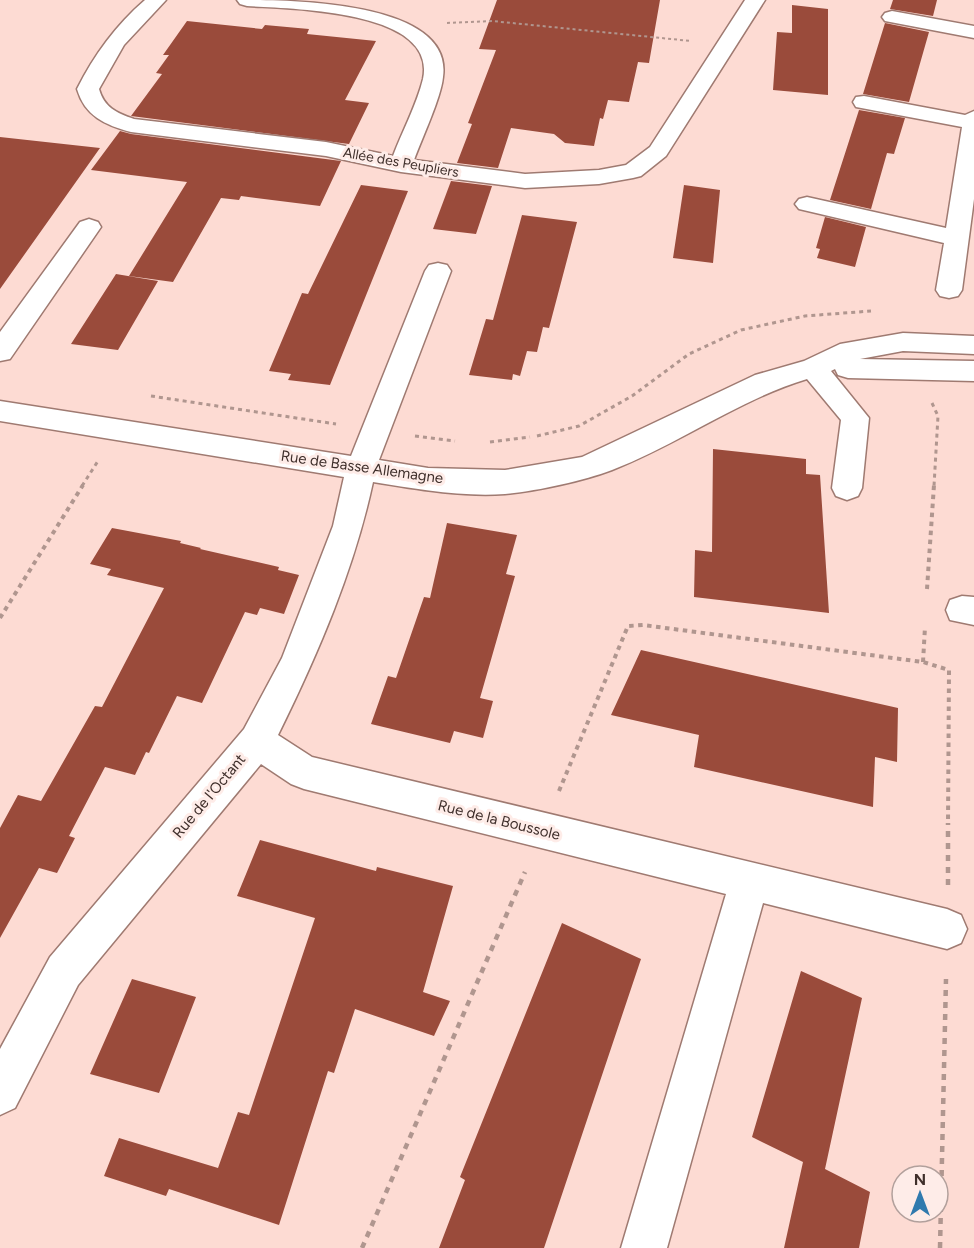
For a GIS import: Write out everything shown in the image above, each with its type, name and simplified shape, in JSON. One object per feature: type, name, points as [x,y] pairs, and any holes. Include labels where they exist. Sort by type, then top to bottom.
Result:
[{"type":"street","name":"Allée des Peupliers","points":[[156,0],[141,12],[102,61],[88,89],[92,105],[111,119],[131,125],[327,148],[401,165],[525,181],[599,177],[633,171],[658,151],[755,0]]},
{"type":"street","points":[[247,0],[363,12],[395,23],[422,39],[428,48],[434,66],[434,79],[401,165]]},
{"type":"street","points":[[892,17],[974,32]]},
{"type":"street","points":[[864,102],[974,121],[950,290]]},
{"type":"street","points":[[807,204],[957,238]]},
{"type":"street","points":[[0,352],[89,227]]},
{"type":"street","name":"Rue de l'Octant","points":[[0,1094],[64,971],[257,741],[301,652],[348,526],[361,468],[438,271]]},
{"type":"street","name":"Rue de Basse Allemagne","points":[[0,411],[428,478],[505,482],[584,468],[627,450],[765,382],[813,368],[850,351],[903,342],[974,345]]},
{"type":"street","points":[[813,368],[855,418],[847,488]]},
{"type":"street","name":"Rue de Basse Allemagne","points":[[813,368],[916,368],[974,371]]},
{"type":"street","name":"Rue de la Boussole","points":[[257,741],[304,772],[947,930]]},
{"type":"street","points":[[644,1248],[749,882]]},
{"type":"path","points":[[408,30],[454,22],[492,21],[726,45]]},
{"type":"path","points":[[486,443],[534,437],[579,426],[632,396],[689,354],[741,330],[805,316],[881,311]]},
{"type":"path","points":[[140,394],[464,441]]},
{"type":"path","points":[[927,592],[938,416],[930,399]]},
{"type":"path","points":[[0,618],[99,460]]},
{"type":"path","points":[[923,662],[926,615]]},
{"type":"path","points":[[556,800],[628,626],[643,625],[923,662],[949,670],[948,889]]},
{"type":"path","points":[[362,1248],[525,872]]},
{"type":"path","points":[[940,1248],[946,978]]},
{"type":"building","points":[[497,0],[660,0],[649,63],[638,62],[629,102],[608,100],[603,119],[600,118],[594,146],[565,143],[554,134],[511,128],[498,168],[457,163],[472,124],[468,123],[496,50],[479,49]]},
{"type":"building","points":[[893,0],[937,0],[933,16],[890,9]]},
{"type":"building","points":[[792,5],[828,9],[828,95],[773,90],[777,32],[792,33]]},
{"type":"building","points":[[187,21],[262,29],[265,25],[309,29],[307,34],[376,41],[345,100],[369,103],[349,144],[131,116],[162,74],[156,73],[169,55],[163,55]]},
{"type":"building","points":[[885,23],[929,32],[909,102],[863,94]]},
{"type":"building","points":[[859,110],[905,118],[894,154],[887,153],[871,209],[830,200]]},
{"type":"building","points":[[120,131],[341,161],[320,206],[241,196],[239,200],[221,198],[173,282],[129,276],[187,182],[91,170]]},
{"type":"building","points":[[0,137],[100,148],[0,289]]},
{"type":"building","points":[[451,181],[492,186],[476,234],[433,229]]},
{"type":"building","points":[[361,185],[408,191],[330,385],[288,380],[291,374],[269,371],[302,293],[308,294]]},
{"type":"building","points":[[684,185],[720,190],[713,263],[673,258]]},
{"type":"building","points":[[522,215],[577,222],[549,328],[543,327],[537,352],[527,351],[520,376],[513,374],[512,380],[469,375],[486,319],[493,320]]},
{"type":"building","points":[[825,217],[866,227],[855,267],[817,258],[820,249],[816,248]]},
{"type":"building","points":[[116,274],[158,281],[118,350],[71,344]]},
{"type":"building","points":[[713,449],[806,459],[806,474],[820,475],[829,613],[694,597],[695,550],[712,552]]},
{"type":"building","points":[[447,523],[517,535],[506,574],[515,576],[480,698],[493,701],[483,738],[454,731],[450,743],[371,724],[388,676],[396,678],[424,597],[430,598]]},
{"type":"building","points":[[112,528],[181,541],[180,543],[200,549],[279,567],[278,570],[299,575],[284,614],[260,608],[257,615],[245,612],[202,703],[177,696],[149,753],[146,752],[135,775],[105,767],[69,836],[75,838],[57,873],[39,868],[0,938],[0,828],[18,795],[41,801],[95,706],[102,707],[164,588],[107,575],[111,569],[90,564]]},
{"type":"building","points":[[641,650],[898,708],[897,762],[875,757],[873,807],[694,767],[699,735],[611,715]]},
{"type":"building","points":[[260,840],[376,871],[377,867],[453,886],[423,992],[450,1001],[434,1036],[355,1009],[334,1073],[328,1071],[279,1225],[169,1189],[166,1196],[104,1176],[119,1138],[218,1168],[238,1112],[249,1115],[315,918],[237,896]]},
{"type":"building","points":[[562,923],[641,959],[544,1248],[439,1248],[465,1180],[460,1177]]},
{"type":"building","points":[[801,971],[862,998],[825,1169],[870,1192],[859,1248],[784,1248],[803,1162],[752,1137]]},
{"type":"building","points":[[132,979],[196,997],[159,1093],[90,1074]]}]
